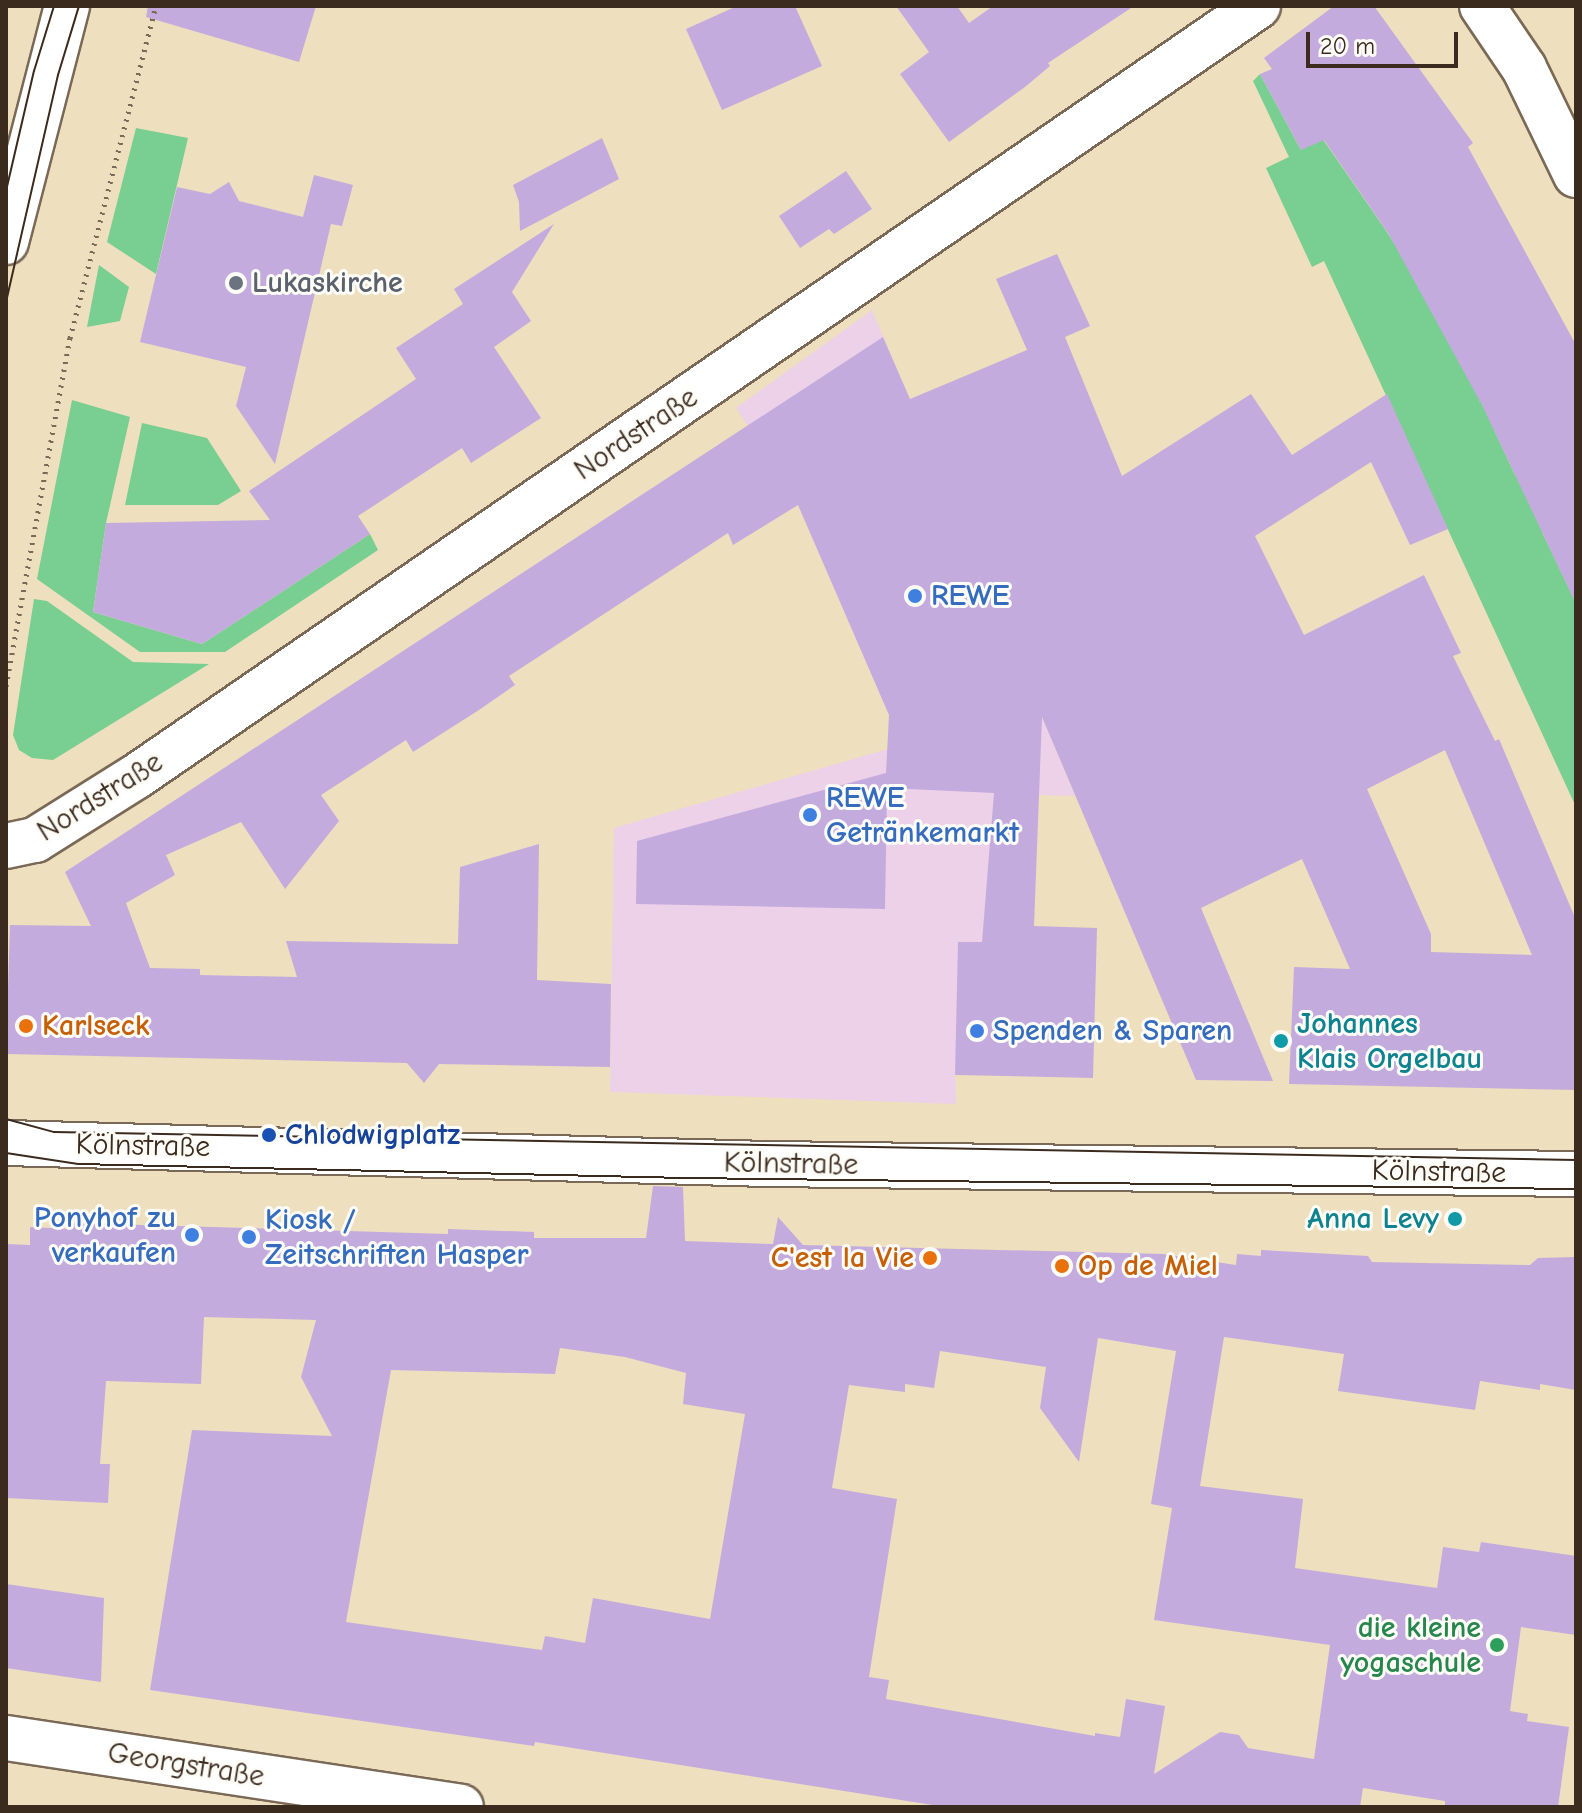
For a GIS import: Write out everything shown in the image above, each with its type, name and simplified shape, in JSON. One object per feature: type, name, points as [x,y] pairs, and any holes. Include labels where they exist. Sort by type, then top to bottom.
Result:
[{"type":"street","points":[[6,242],[67,6]]},
{"type":"street","name":"Nordstraße","points":[[6,846],[35,840],[137,776],[1258,6]]},
{"type":"street","points":[[1482,6],[1524,68],[1576,175]]},
{"type":"street","name":"Kölnstraße","points":[[10,1145],[769,1164],[1576,1174]]},
{"type":"street","name":"Georgstraße","points":[[6,1738],[461,1807]]},
{"type":"path","points":[[6,686],[70,338],[156,6]]},
{"type":"shaded area","points":[[872,310],[1075,796],[1039,795],[955,1075],[956,1104],[610,1092],[614,828],[902,745],[792,491],[736,408]]},
{"type":"green space","points":[[1260,74],[1301,150],[1320,135],[1385,229],[1492,394],[1478,402],[1494,397],[1494,430],[1515,475],[1541,496],[1527,503],[1542,499],[1542,532],[1576,603],[1576,807],[1324,261],[1312,267],[1266,168],[1289,157],[1253,81]]},
{"type":"green space","points":[[136,128],[188,138],[156,274],[107,242]]},
{"type":"green space","points":[[99,265],[129,287],[120,321],[87,327]]},
{"type":"green space","points":[[72,400],[130,417],[106,523],[93,612],[202,644],[370,534],[378,550],[225,652],[140,652],[37,579]]},
{"type":"green space","points":[[142,423],[207,438],[241,491],[218,505],[125,505]]},
{"type":"green space","points":[[34,599],[47,601],[133,662],[209,664],[53,760],[32,758],[19,750],[13,735]]},
{"type":"building","points":[[148,6],[316,6],[299,62],[146,17]]},
{"type":"building","points":[[737,6],[795,6],[822,66],[722,110],[686,29]]},
{"type":"building","points":[[896,6],[957,6],[969,23],[993,6],[1134,6],[1048,63],[1050,66],[1025,87],[949,142],[900,74],[929,52]]},
{"type":"building","points":[[1334,6],[1374,6],[1473,143],[1468,147],[1576,345],[1576,604],[1482,405],[1388,233],[1324,140],[1301,150],[1260,74],[1272,69],[1264,58]]},
{"type":"building","points":[[602,138],[619,179],[520,231],[519,202],[513,185]]},
{"type":"building","points":[[846,171],[872,209],[834,234],[829,229],[800,248],[779,216]]},
{"type":"building","name":"Lukaskirche","points":[[314,175],[353,185],[342,226],[331,224],[275,464],[236,406],[246,367],[140,342],[177,187],[210,194],[229,182],[239,201],[303,217]]},
{"type":"building","points":[[554,224],[512,292],[531,321],[494,347],[541,418],[471,463],[462,448],[358,516],[370,534],[202,644],[93,612],[106,523],[270,520],[249,491],[416,379],[396,348],[463,304],[454,289]]},
{"type":"building","points":[[1057,254],[1090,326],[1065,337],[1122,476],[1251,394],[1292,455],[1387,394],[1448,529],[1410,545],[1371,462],[1255,536],[1304,635],[1424,575],[1461,653],[1453,656],[1495,741],[1499,739],[1576,920],[1576,1090],[1289,1084],[1294,967],[1350,969],[1302,859],[1201,908],[1273,1081],[1196,1080],[1042,717],[1034,926],[1097,928],[1093,1078],[955,1075],[958,942],[982,942],[994,793],[887,788],[885,909],[636,904],[637,841],[886,773],[889,715],[798,505],[733,545],[728,533],[509,676],[515,685],[479,710],[413,752],[406,740],[321,795],[339,821],[285,889],[241,822],[166,855],[175,875],[126,903],[150,968],[200,969],[200,975],[297,977],[286,941],[458,944],[460,867],[539,844],[537,980],[611,984],[610,1067],[439,1064],[424,1083],[407,1063],[6,1054],[10,925],[91,926],[65,872],[883,337],[910,399],[1027,350],[996,279]],"holes":[[[1445,750],[1532,955],[1431,952],[1431,934],[1367,789]]]},
{"type":"building","points":[[653,1186],[683,1187],[685,1241],[773,1244],[778,1217],[803,1245],[1163,1254],[1236,1265],[1237,1254],[1261,1256],[1261,1250],[1368,1256],[1372,1262],[1530,1265],[1538,1258],[1576,1257],[1576,1390],[1540,1384],[1540,1390],[1480,1381],[1475,1410],[1338,1391],[1344,1354],[1224,1337],[1200,1486],[1303,1499],[1295,1568],[1437,1588],[1443,1547],[1479,1552],[1481,1542],[1576,1556],[1576,1635],[1521,1627],[1510,1711],[1528,1714],[1527,1721],[1569,1727],[1558,1807],[1445,1807],[1445,1801],[1363,1788],[1360,1807],[945,1807],[535,1742],[534,1746],[150,1690],[192,1430],[332,1436],[301,1377],[316,1320],[204,1317],[201,1384],[106,1381],[100,1464],[110,1464],[108,1503],[6,1498],[6,1244],[30,1245],[30,1227],[73,1229],[73,1223],[448,1234],[448,1229],[534,1232],[534,1238],[646,1238]],"holes":[[[1098,1338],[1176,1351],[1151,1504],[1172,1508],[1154,1620],[1330,1645],[1314,1759],[1248,1748],[1239,1735],[1220,1732],[1154,1774],[1165,1706],[1126,1699],[1120,1737],[1095,1733],[1095,1736],[886,1699],[889,1680],[869,1677],[897,1499],[832,1488],[849,1385],[905,1392],[905,1384],[934,1388],[940,1351],[1046,1367],[1040,1408],[1079,1462]],[[560,1348],[625,1357],[686,1373],[683,1404],[745,1414],[710,1619],[593,1598],[585,1643],[545,1636],[542,1650],[346,1622],[391,1370],[555,1374]]]},
{"type":"building","points":[[6,1584],[104,1598],[101,1682],[6,1668]]},
{"type":"tram line","points":[[6,191],[34,71],[54,6]]},
{"type":"tram line","points":[[6,302],[58,75],[79,6]]},
{"type":"tram line","points":[[6,1119],[54,1132],[1576,1160]]},
{"type":"tram line","points":[[6,1153],[78,1164],[686,1178],[1576,1189]]},
{"type":"place","name":"Lukaskirche","points":[[236,283]]},
{"type":"place","name":"REWE","points":[[915,596]]},
{"type":"place","name":"REWE Getränkemarkt","points":[[810,815]]},
{"type":"place","name":"Karlseck","points":[[26,1026]]},
{"type":"place","name":"Spenden & Sparen","points":[[977,1031]]},
{"type":"place","name":"Johannes Klais Orgelbau","points":[[1281,1041]]},
{"type":"place","name":"Chlodwigplatz","points":[[269,1135]]},
{"type":"place","name":"Anna Levy","points":[[1455,1219]]},
{"type":"place","name":"Ponyhof zu verkaufen","points":[[192,1235]]},
{"type":"place","name":"Kiosk / Zeitschriften Hasper","points":[[249,1237]]},
{"type":"place","name":"C'est la Vie","points":[[930,1258]]},
{"type":"place","name":"Op de Miel","points":[[1062,1266]]},
{"type":"place","name":"die kleine yogaschule","points":[[1497,1645]]}]
